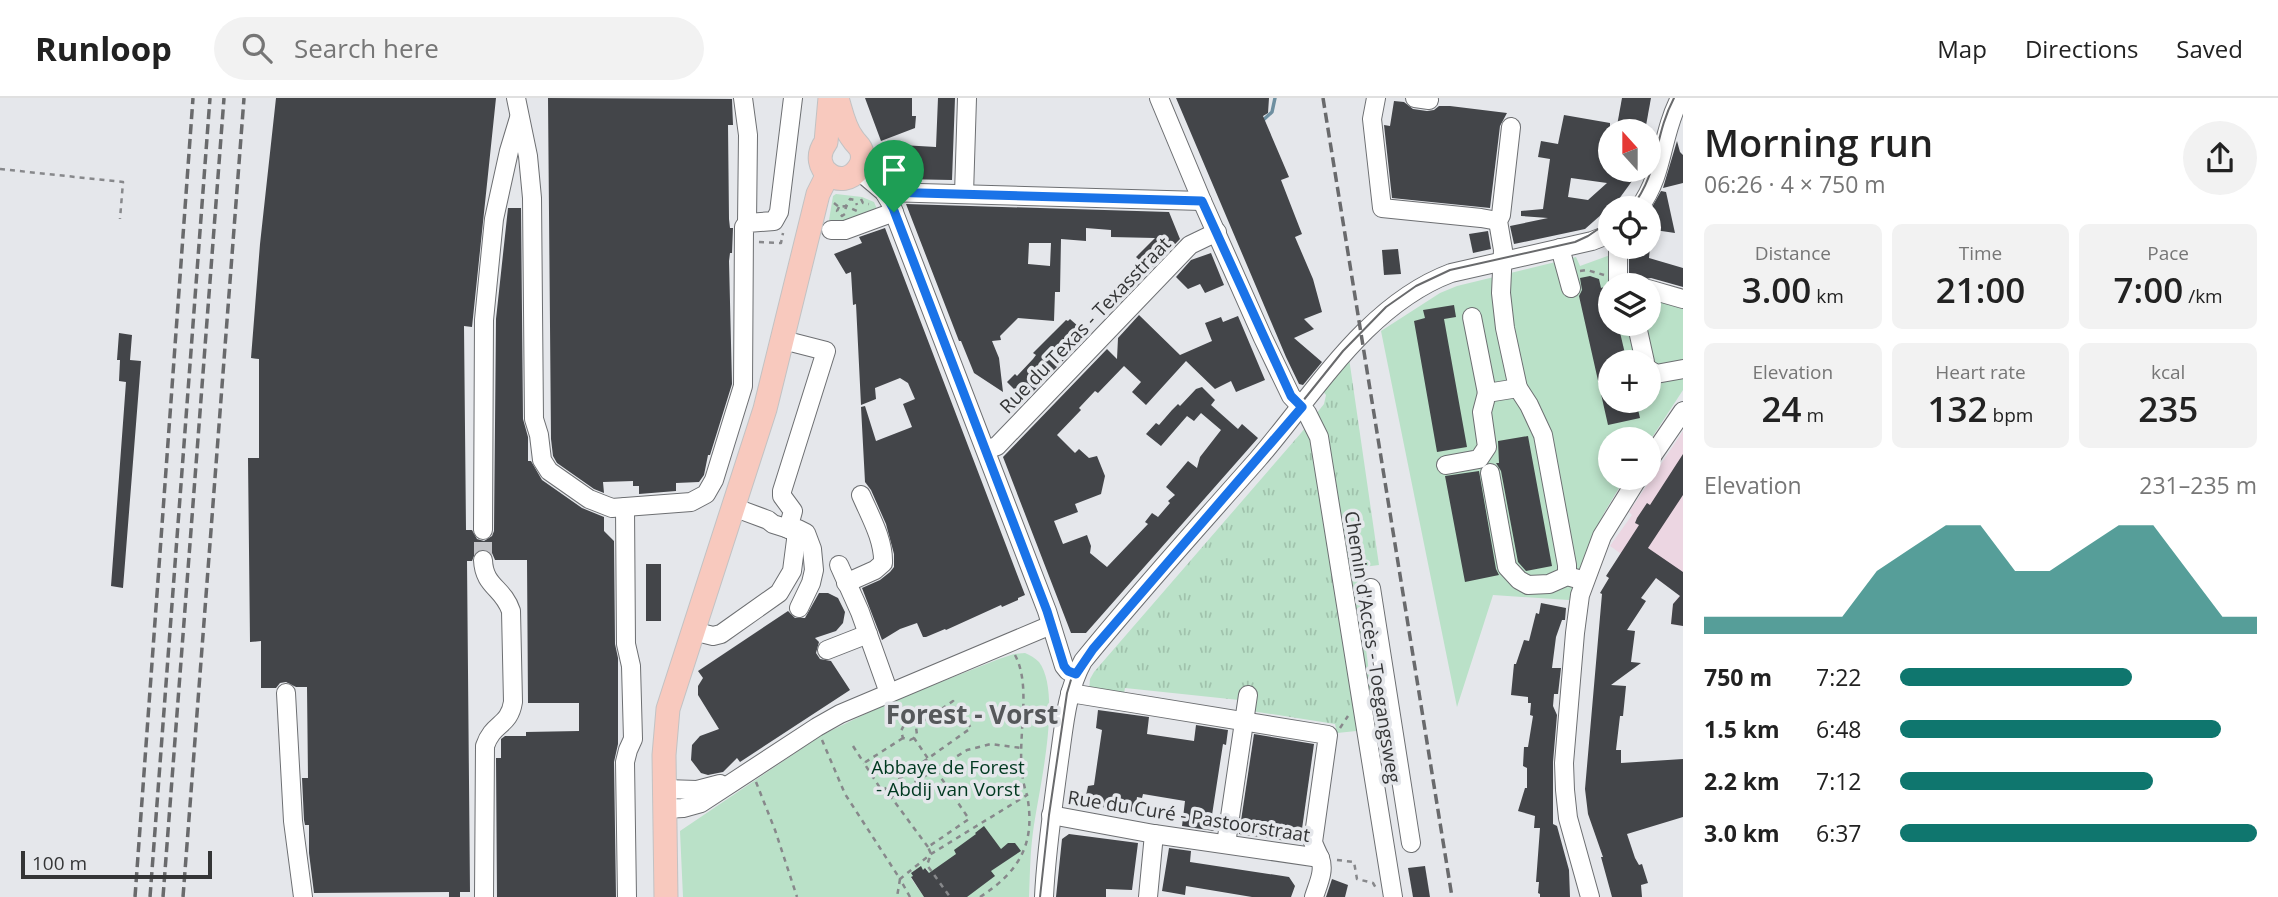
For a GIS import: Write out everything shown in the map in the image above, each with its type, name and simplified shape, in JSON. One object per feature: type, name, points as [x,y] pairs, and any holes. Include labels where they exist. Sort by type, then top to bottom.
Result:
[{"type":"main road","points":[[826,142],[843,136],[859,145],[862,162],[852,176],[835,178],[824,170],[820,159],[826,142],[830,98]]},
{"type":"main road","points":[[837,98],[852,139]]},
{"type":"main road","points":[[666,897],[665,730],[668,709],[765,409],[818,194],[828,174]]},
{"type":"street","points":[[483,530],[484,320],[494,219],[518,107],[526,98]]},
{"type":"street","points":[[518,107],[528,156],[532,198],[534,419],[542,460],[549,471],[589,499],[612,508],[625,508],[683,503],[701,498],[710,489],[743,386],[743,234],[747,223],[748,135],[743,98]]},
{"type":"street","points":[[747,223],[774,221],[779,212],[793,98]]},
{"type":"street","points":[[964,194],[967,98]]},
{"type":"street","name":"Chemin d'Accès - Toegangsweg","points":[[1159,98],[1202,201],[1291,396],[1311,419],[1319,437],[1376,794],[1385,894]]},
{"type":"street","points":[[1376,98],[1372,120],[1382,208],[1498,221]]},
{"type":"street","points":[[1660,119],[1668,98]]},
{"type":"street","points":[[1646,196],[1654,183],[1671,117],[1681,98]]},
{"type":"street","points":[[1511,127],[1501,215],[1498,221],[1504,261],[1501,293],[1505,328],[1518,388],[1543,435],[1567,565],[1576,578]]},
{"type":"street","points":[[858,170],[879,198],[894,212],[986,450],[1066,669],[1076,674]]},
{"type":"street","points":[[879,198],[964,194],[1202,201]]},
{"type":"street","points":[[831,230],[845,230],[894,212]]},
{"type":"street","points":[[1562,248],[1598,230]]},
{"type":"street","name":"Rue du Texas - Texasstraat","points":[[986,450],[997,446],[1190,245],[1217,232]]},
{"type":"street","points":[[1044,897],[1051,815],[1070,693],[1076,674],[1093,649],[1365,331],[1387,310],[1438,278],[1598,239]]},
{"type":"street","points":[[1562,248],[1569,282]]},
{"type":"street","points":[[1661,293],[1683,299]]},
{"type":"street","points":[[1446,465],[1479,459],[1487,447],[1482,412],[1488,393],[1472,317]]},
{"type":"street","points":[[782,345],[824,356],[782,491],[782,496],[793,511],[785,527]]},
{"type":"street","points":[[1661,373],[1683,369]]},
{"type":"street","points":[[1488,393],[1518,388]]},
{"type":"street","points":[[1661,443],[1683,411]]},
{"type":"street","points":[[1490,473],[1507,567],[1528,585],[1576,578]]},
{"type":"street","points":[[1590,897],[1568,818],[1564,776],[1575,633],[1576,578],[1631,490]]},
{"type":"street","points":[[846,583],[875,570],[883,563],[879,537],[861,495]]},
{"type":"street","points":[[625,508],[626,644],[631,666],[633,728],[633,739],[625,762],[627,897]]},
{"type":"street","points":[[732,510],[806,533],[814,560],[811,583],[799,608]]},
{"type":"street","points":[[693,631],[713,636],[721,634],[779,593],[792,571],[796,540],[796,535],[785,527]]},
{"type":"street","points":[[483,561],[486,578],[507,599],[511,611],[513,702],[511,714],[489,736],[485,746],[484,897]]},
{"type":"street","points":[[839,565],[889,693]]},
{"type":"street","points":[[1371,588],[1411,843]]},
{"type":"street","points":[[665,799],[715,787],[749,771],[840,714],[1051,625]]},
{"type":"street","points":[[827,650],[868,634]]},
{"type":"street","points":[[286,693],[293,821],[303,897]]},
{"type":"street","points":[[1070,693],[1328,735],[1313,842],[1320,858],[1322,872],[1314,897]]},
{"type":"street","points":[[1226,844],[1248,695]]},
{"type":"street","points":[[1376,794],[1404,795]]},
{"type":"street","name":"Rue du Curé - Pastoorstraat","points":[[1051,815],[1154,834],[1320,858]]},
{"type":"street","points":[[1148,897],[1154,834]]},
{"type":"path","points":[[0,169],[123,182],[120,219]]},
{"type":"path","points":[[845,196],[858,204]]},
{"type":"path","points":[[854,208],[861,198],[871,207],[879,198]]},
{"type":"path","points":[[835,202],[842,216],[849,200]]},
{"type":"path","points":[[839,207],[846,206]]},
{"type":"path","points":[[1569,282],[1587,270],[1598,274]]},
{"type":"path","points":[[980,897],[1022,858],[1028,823],[1021,748],[1023,679],[1021,667],[1012,649]]},
{"type":"path","points":[[853,746],[882,791],[971,728],[953,701],[916,727]]},
{"type":"path","points":[[1022,710],[1046,709]]},
{"type":"path","points":[[903,738],[901,731],[904,725],[916,727]]},
{"type":"path","points":[[817,727],[845,794],[910,897]]},
{"type":"path","points":[[864,763],[903,738],[914,738],[917,734],[916,727]]},
{"type":"path","points":[[914,738],[970,819],[928,847]]},
{"type":"path","points":[[950,897],[926,865],[931,854],[928,847],[891,797],[967,750],[978,746],[1004,745],[1021,748]]},
{"type":"path","points":[[749,771],[762,795],[797,897]]},
{"type":"path","points":[[897,897],[900,879],[931,854],[1027,795]]},
{"type":"path","points":[[1320,858],[1353,862],[1357,879],[1373,883],[1385,894]]},
{"type":"path","points":[[988,892],[992,897]]},
{"type":"shaded area","points":[[1683,431],[1683,626],[1671,624],[1673,604],[1680,595],[1610,546],[1632,515],[1629,512],[1644,490],[1661,490],[1661,464]]},
{"type":"green space","points":[[836,194],[862,197],[874,202],[879,214],[844,226],[829,220],[833,196]]},
{"type":"green space","points":[[1576,257],[1580,266],[1599,259],[1613,259],[1611,273],[1598,273],[1598,336],[1661,336],[1661,296],[1683,303],[1683,390],[1659,427],[1598,427],[1598,490],[1618,490],[1604,513],[1569,600],[1493,595],[1457,707],[1381,331],[1440,293],[1457,286]]},
{"type":"green space","points":[[1349,358],[1379,565],[1356,568],[1376,729],[1337,733],[1335,724],[1239,709],[1239,700],[1125,688],[1123,699],[1089,692],[1090,679],[1094,672],[1324,404],[1326,395],[1322,390]]},
{"type":"green space","name":"Abbaye de Forest - Abdij van Vorst","points":[[1025,653],[1039,662],[1046,677],[1049,697],[1047,744],[1032,840],[1029,897],[944,897],[926,868],[923,870],[921,867],[912,872],[911,878],[924,897],[683,897],[680,831],[822,735],[890,702],[999,659]]},
{"type":"building","points":[[276,98],[496,98],[472,327],[464,326],[466,530],[472,530],[477,539],[484,541],[492,536],[494,531],[496,319],[508,208],[521,208],[523,419],[528,437],[528,461],[531,461],[542,480],[582,508],[604,517],[604,531],[614,541],[615,644],[618,658],[618,744],[614,762],[616,897],[497,897],[496,758],[501,758],[501,739],[505,736],[526,736],[526,732],[579,731],[579,703],[528,703],[527,560],[495,560],[492,553],[482,549],[476,551],[472,561],[467,561],[470,892],[460,892],[460,897],[449,897],[449,892],[314,893],[309,825],[305,825],[304,820],[302,778],[308,778],[307,687],[296,687],[286,682],[280,683],[276,688],[261,688],[261,641],[250,642],[248,458],[259,458],[259,359],[251,358]]},
{"type":"building","points":[[548,98],[732,99],[733,125],[728,125],[729,219],[730,228],[733,228],[729,261],[732,384],[704,475],[699,482],[676,483],[676,491],[639,494],[639,486],[633,486],[633,481],[603,482],[604,493],[557,463],[553,456]]},
{"type":"building","points":[[865,98],[912,98],[912,116],[916,116],[915,128],[881,141]]},
{"type":"building","points":[[938,98],[955,98],[952,180],[897,179],[884,144],[936,147]]},
{"type":"building","points":[[1176,98],[1269,98],[1268,113],[1263,116],[1289,177],[1281,180],[1302,234],[1295,237],[1313,279],[1322,312],[1304,319],[1314,329],[1294,338],[1322,362],[1303,385],[1299,384],[1286,357]]},
{"type":"building","points":[[1622,98],[1651,98],[1647,119],[1618,119]]},
{"type":"building","points":[[1394,101],[1404,102],[1413,109],[1427,111],[1439,106],[1450,106],[1507,113],[1500,126],[1490,208],[1392,198],[1384,125],[1390,126]]},
{"type":"building","points":[[1564,115],[1598,121],[1598,182],[1571,178],[1568,197],[1588,200],[1607,183],[1600,182],[1631,182],[1621,196],[1598,196],[1598,218],[1585,229],[1514,244],[1510,226],[1548,218],[1521,216],[1521,211],[1543,209],[1550,159],[1538,157],[1541,141],[1558,144]]},
{"type":"building","points":[[1677,141],[1683,155],[1683,183],[1663,188]]},
{"type":"building","points":[[1661,191],[1666,192],[1675,233],[1661,231],[1661,196],[1658,196]]},
{"type":"building","points":[[906,204],[1169,212],[1180,239],[1150,270],[1136,257],[1155,238],[1111,237],[1111,230],[1086,228],[1086,241],[1061,239],[1060,292],[1055,292],[1054,321],[1018,318],[1000,336],[1001,340],[992,341],[999,358],[1003,392],[974,373]],"holes":[[[1029,243],[1051,243],[1050,266],[1028,264]]]},
{"type":"building","points":[[885,228],[1025,595],[926,637],[923,637],[917,623],[882,640],[862,588],[890,572],[894,567],[894,554],[886,524],[865,482],[861,407],[865,406],[876,441],[912,427],[903,404],[915,399],[908,383],[900,378],[875,388],[876,399],[861,405],[856,304],[853,305],[851,272],[846,274],[834,254],[862,243],[859,237]]},
{"type":"building","points":[[1488,231],[1491,249],[1473,253],[1469,234]]},
{"type":"building","points":[[1398,249],[1401,274],[1384,275],[1382,250]]},
{"type":"building","points":[[1211,253],[1224,285],[1205,293],[1200,284],[1188,289],[1176,277],[1191,260]]},
{"type":"building","points":[[1629,259],[1652,259],[1683,268],[1683,287],[1661,281],[1661,273],[1629,273]]},
{"type":"building","points":[[1590,276],[1598,279],[1598,336],[1621,336],[1624,350],[1598,350],[1598,381],[1579,296],[1582,290],[1580,278]]},
{"type":"building","points":[[1454,305],[1456,317],[1444,319],[1467,447],[1437,452],[1414,321],[1425,318],[1423,310]]},
{"type":"building","points":[[1139,315],[1180,355],[1212,341],[1205,323],[1221,317],[1223,322],[1238,316],[1265,380],[1236,392],[1231,381],[1215,389],[1186,361],[1146,405],[1132,392],[1141,382],[1124,366],[1098,393],[1095,391],[1057,435],[1075,453],[1079,449],[1089,458],[1097,456],[1105,476],[1101,494],[1075,504],[1078,512],[1054,521],[1063,544],[1087,535],[1091,546],[1090,553],[1107,567],[1148,524],[1145,522],[1152,513],[1158,517],[1175,495],[1166,487],[1188,461],[1197,468],[1200,457],[1221,430],[1201,413],[1194,421],[1187,416],[1161,446],[1146,434],[1196,389],[1202,387],[1215,400],[1211,405],[1238,429],[1242,424],[1258,438],[1086,633],[1071,633],[1003,457],[1107,349],[1117,359],[1118,338]]},
{"type":"building","points":[[1070,319],[1088,335],[1025,400],[1007,382],[1015,374],[1017,376],[1036,355],[1033,353]]},
{"type":"building","points":[[119,333],[132,335],[130,360],[141,361],[123,588],[111,586],[126,382],[119,381]]},
{"type":"building","points":[[1605,413],[1639,413],[1640,418],[1608,425]]},
{"type":"building","points":[[1528,436],[1552,566],[1526,571],[1518,562],[1501,471],[1496,463],[1499,463],[1498,441]]},
{"type":"building","points":[[1683,454],[1683,495],[1648,548],[1683,572],[1683,626],[1671,624],[1673,604],[1680,596],[1656,578],[1641,598],[1646,601],[1627,630],[1635,631],[1631,662],[1641,663],[1611,685],[1626,686],[1616,750],[1621,750],[1621,763],[1683,759],[1683,817],[1627,834],[1635,858],[1639,865],[1642,864],[1648,883],[1641,885],[1642,897],[1612,897],[1603,857],[1588,814],[1585,789],[1600,593],[1609,578],[1606,576],[1639,525],[1635,523],[1637,518]]},
{"type":"building","points":[[1479,471],[1499,575],[1465,582],[1445,476]]},
{"type":"building","points":[[646,564],[661,564],[661,621],[646,621]]},
{"type":"building","points":[[819,593],[828,593],[838,598],[845,612],[843,623],[836,631],[815,638],[819,642],[816,653],[820,659],[831,661],[850,690],[740,762],[737,758],[723,772],[708,775],[701,773],[691,760],[692,745],[700,736],[719,729],[698,695],[698,686],[703,678],[698,671],[788,611],[795,618],[805,618]]},
{"type":"building","points":[[1541,603],[1566,608],[1565,620],[1562,620],[1556,637],[1552,668],[1561,668],[1558,694],[1554,694],[1553,706],[1557,715],[1553,762],[1553,824],[1557,826],[1569,870],[1570,897],[1540,897],[1539,882],[1536,882],[1540,828],[1534,828],[1535,816],[1518,811],[1527,788],[1527,768],[1523,766],[1524,747],[1528,747],[1533,716],[1530,715],[1531,703],[1528,703],[1528,697],[1511,695],[1514,664],[1524,640],[1529,641]]},
{"type":"building","points":[[1098,710],[1149,717],[1147,734],[1194,741],[1196,725],[1228,730],[1226,745],[1223,744],[1212,815],[1216,815],[1214,831],[1182,826],[1185,801],[1143,794],[1142,798],[1137,797],[1135,812],[1094,806],[1094,803],[1085,800],[1088,786],[1094,785],[1102,730],[1096,728]]},
{"type":"building","points":[[1254,734],[1314,744],[1300,843],[1239,834]]},
{"type":"building","points":[[984,826],[1001,849],[1008,843],[1015,843],[1021,851],[991,871],[995,876],[967,897],[924,897],[911,873],[921,866],[929,873],[956,854],[954,850]]},
{"type":"building","points":[[1069,834],[1138,843],[1132,890],[1106,889],[1106,897],[1056,897],[1062,839]]},
{"type":"building","points":[[1169,848],[1191,851],[1190,862],[1289,877],[1295,886],[1291,897],[1252,897],[1186,886],[1185,895],[1162,891]]},
{"type":"building","points":[[1425,866],[1430,897],[1413,897],[1408,868]]},
{"type":"building","points":[[1332,879],[1348,885],[1345,897],[1326,897]]},
{"type":"waterway","points":[[1261,122],[1272,112],[1275,98]]},
{"type":"tunnel","points":[[483,530],[483,560]]},
{"type":"tram line","points":[[1639,196],[1652,168],[1662,127],[1674,98]]},
{"type":"tram line","points":[[1040,897],[1067,693],[1073,673],[1090,647],[1286,422],[1343,351],[1386,307],[1416,286],[1450,270],[1575,242],[1598,229]]},
{"type":"railway","points":[[135,897],[193,98]]},
{"type":"railway","points":[[150,897],[210,98]]},
{"type":"railway","points":[[163,897],[224,98]]},
{"type":"railway","points":[[183,897],[244,98]]},
{"type":"railway","points":[[1323,98],[1452,897]]},
{"type":"district","name":"Forest - Vorst","points":[[972,714]]},
{"type":"route","points":[[884,192],[1202,201],[1291,396],[1302,407],[1093,649],[1076,674],[1064,666],[1047,611],[894,212],[884,192]]}]
